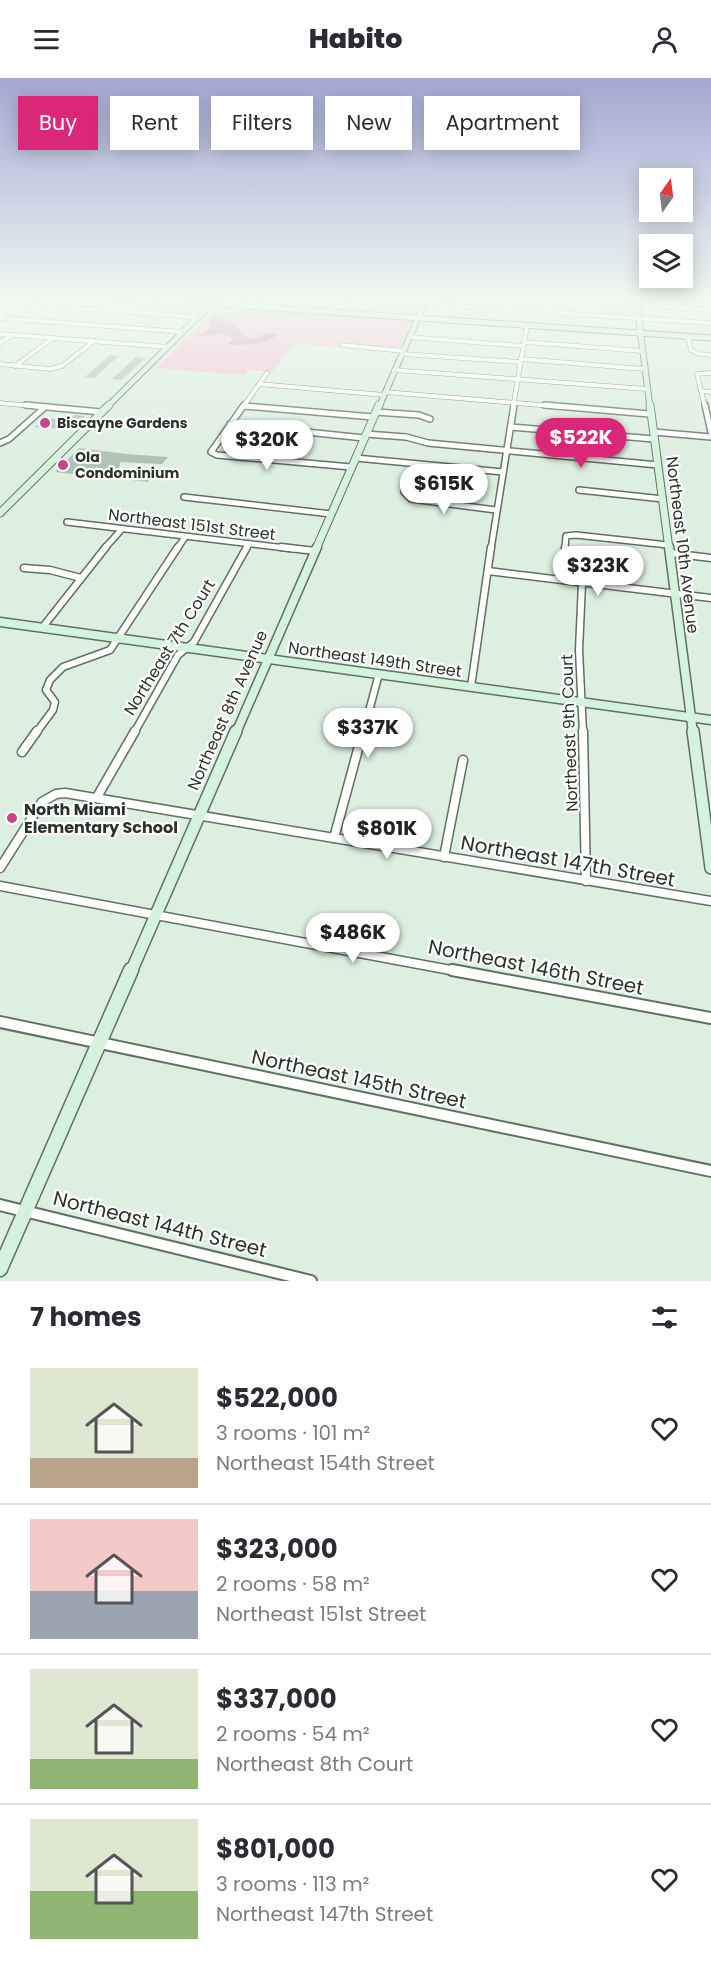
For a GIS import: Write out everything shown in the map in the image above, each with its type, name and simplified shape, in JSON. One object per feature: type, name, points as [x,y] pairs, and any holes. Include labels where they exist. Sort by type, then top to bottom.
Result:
[{"type":"street","points":[[15,366],[32,353]]},
{"type":"street","points":[[0,364],[50,369],[62,366],[78,353]]},
{"type":"street","points":[[0,513],[162,353]]},
{"type":"street","name":"Northeast 8th Avenue","points":[[0,1269],[401,353]]},
{"type":"street","points":[[417,353],[644,369]]},
{"type":"street","points":[[471,687],[496,510],[522,353]]},
{"type":"street","name":"Northeast 10th Avenue","points":[[642,353],[711,868]]},
{"type":"street","points":[[394,370],[646,389]]},
{"type":"street","points":[[267,373],[211,452],[217,455],[351,467]]},
{"type":"street","points":[[711,373],[697,374],[709,413],[711,432]]},
{"type":"street","points":[[260,384],[650,414]]},
{"type":"street","points":[[701,392],[711,392]]},
{"type":"street","points":[[0,403],[101,412]]},
{"type":"street","points":[[244,406],[419,416],[430,419]]},
{"type":"street","points":[[0,443],[9,439],[45,407]]},
{"type":"street","points":[[230,424],[365,436],[406,437],[428,443],[658,465]]},
{"type":"street","points":[[511,427],[711,437]]},
{"type":"street","points":[[356,458],[503,472]]},
{"type":"street","points":[[579,490],[663,499]]},
{"type":"street","points":[[404,492],[411,499],[496,510]]},
{"type":"street","points":[[184,497],[331,514]]},
{"type":"street","name":"Northeast 151st Street","points":[[67,522],[315,551]]},
{"type":"street","points":[[42,628],[122,529]]},
{"type":"street","points":[[564,580],[566,537],[576,535],[668,544]]},
{"type":"street","points":[[22,752],[52,710],[55,702],[46,690],[47,683],[59,668],[101,656],[110,650],[185,537]]},
{"type":"street","name":"Northeast 7th Court","points":[[97,797],[178,655],[194,642],[249,544]]},
{"type":"street","points":[[670,553],[711,558]]},
{"type":"street","points":[[24,568],[50,570],[81,578]]},
{"type":"street","points":[[488,571],[711,598]]},
{"type":"street","name":"Northeast 9th Court","points":[[582,583],[579,650],[583,703],[586,881]]},
{"type":"street","name":"Northeast 149th Street","points":[[0,622],[711,720]]},
{"type":"street","points":[[333,838],[379,674]]},
{"type":"street","points":[[444,856],[463,760]]},
{"type":"street","name":"Northeast 147th Street","points":[[0,868],[42,802],[56,794],[65,793],[711,901]]},
{"type":"street","name":"Northeast 146th Street","points":[[0,886],[711,1018]]},
{"type":"street","name":"Northeast 145th Street","points":[[0,1022],[711,1170]]},
{"type":"street","name":"Northeast 144th Street","points":[[0,1205],[311,1281]]},
{"type":"shaded area","points":[[171,353],[287,353],[272,372],[248,370],[244,375],[156,368]]},
{"type":"building","points":[[110,355],[119,356],[94,378],[85,377]]},
{"type":"building","points":[[136,357],[145,358],[121,380],[112,379]]},
{"type":"building","name":"Biscayne Gardens","points":[[75,415],[85,416],[72,429],[35,427],[45,418],[69,420]]},
{"type":"building","name":"Ola Condominium","points":[[79,448],[168,457],[162,464],[120,462],[119,470],[155,474],[148,482],[55,472]]},
{"type":"place","name":"Biscayne Gardens","points":[[45,423]]},
{"type":"place","name":"Ola Condominium","points":[[63,465]]},
{"type":"place","name":"North Miami Elementary School","points":[[12,818]]}]
